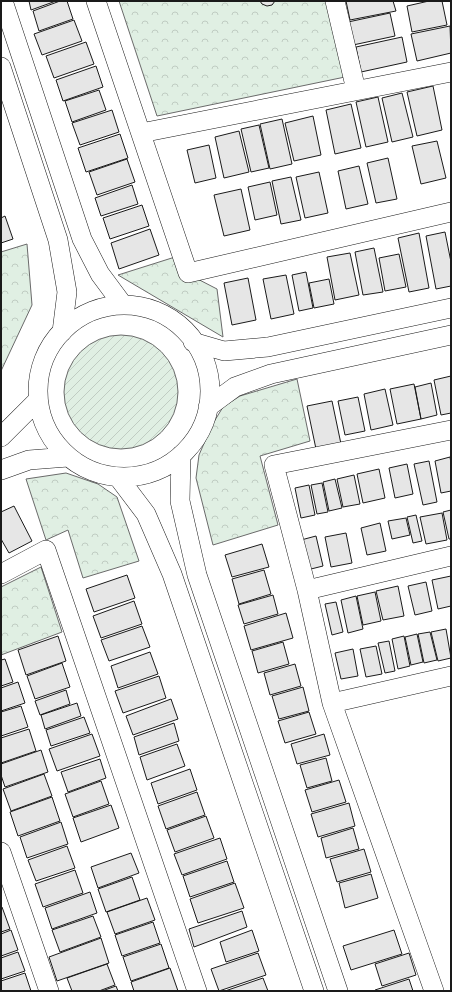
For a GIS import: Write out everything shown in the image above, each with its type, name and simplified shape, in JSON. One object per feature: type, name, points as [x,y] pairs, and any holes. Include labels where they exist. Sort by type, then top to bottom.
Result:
[{"type":"street","points":[[3,1],[82,239],[100,274],[123,305]]},
{"type":"street","points":[[96,1],[188,273],[451,212]]},
{"type":"street","points":[[335,1],[356,90]]},
{"type":"street","points":[[1,66],[58,240],[67,292],[62,332]]},
{"type":"street","points":[[141,133],[451,72]]},
{"type":"street","points":[[123,305],[149,309],[160,313],[182,328],[201,354],[208,376],[210,389],[208,407],[200,431],[193,442],[181,455],[159,470],[150,474],[118,478],[83,468],[60,449],[46,428],[38,400],[39,379],[42,364],[47,352],[62,332],[77,319],[94,311],[102,308],[123,305]]},
{"type":"street","points":[[193,342],[224,351],[268,347],[451,308]]},
{"type":"street","points":[[208,407],[235,387],[271,374],[451,335]]},
{"type":"street","points":[[1,438],[38,400]]},
{"type":"street","points":[[434,991],[332,703],[307,590],[274,465],[451,430]]},
{"type":"street","points":[[181,455],[180,501],[198,575],[338,991]]},
{"type":"street","points":[[1,470],[29,460],[68,457]]},
{"type":"street","points":[[118,478],[146,514],[172,574],[314,991]]},
{"type":"street","points":[[1,574],[46,550],[197,991]]},
{"type":"street","points":[[307,590],[451,556]]},
{"type":"street","points":[[332,703],[451,676]]},
{"type":"street","points":[[1,852],[49,991]]},
{"type":"green space","points":[[119,1],[329,1],[345,77],[157,116]]},
{"type":"green space","points":[[27,244],[32,305],[1,371],[1,252]]},
{"type":"green space","points":[[175,257],[184,272],[217,289],[223,337],[118,275]]},
{"type":"green space","points":[[121,335],[132,336],[143,340],[153,345],[161,352],[168,360],[173,370],[177,381],[177,403],[173,414],[168,424],[161,432],[153,439],[143,444],[132,448],[121,449],[110,448],[99,444],[89,439],[81,432],[74,424],[69,414],[65,403],[64,392],[65,381],[69,370],[74,360],[81,352],[89,345],[99,340],[110,336]]},
{"type":"green space","points":[[297,379],[310,441],[260,456],[278,525],[213,545],[196,478],[199,455],[212,425],[223,407],[240,396]]},
{"type":"green space","points":[[66,473],[98,484],[117,497],[139,561],[83,578],[68,530],[46,540],[26,479]]},
{"type":"green space","points":[[41,567],[62,632],[1,655],[1,587]]},
{"type":"building","points":[[29,1],[56,1],[31,10]]},
{"type":"building","points":[[60,1],[67,1],[73,19],[39,31],[33,11]]},
{"type":"building","points":[[260,1],[275,1],[272,5],[267,6],[262,4]]},
{"type":"building","points":[[346,1],[393,1],[396,11],[350,20]]},
{"type":"building","points":[[429,1],[442,1],[447,25],[412,32],[407,6]]},
{"type":"building","points":[[390,13],[395,36],[353,45],[348,22]]},
{"type":"building","points":[[74,20],[82,41],[42,55],[34,34]]},
{"type":"building","points":[[450,26],[451,53],[417,61],[411,34]]},
{"type":"building","points":[[402,37],[407,62],[361,72],[356,47]]},
{"type":"building","points":[[86,42],[94,64],[54,78],[46,56]]},
{"type":"building","points":[[96,66],[103,87],[63,101],[56,80]]},
{"type":"building","points":[[433,86],[442,130],[417,136],[407,92]]},
{"type":"building","points":[[99,90],[106,110],[72,122],[65,101]]},
{"type":"building","points":[[402,93],[413,137],[392,142],[382,98]]},
{"type":"building","points":[[378,97],[388,142],[366,147],[356,102]]},
{"type":"building","points":[[351,104],[361,148],[335,154],[326,110]]},
{"type":"building","points":[[112,110],[119,132],[80,145],[72,123]]},
{"type":"building","points":[[313,116],[321,155],[294,161],[285,123]]},
{"type":"building","points":[[282,119],[292,164],[270,169],[260,124]]},
{"type":"building","points":[[259,125],[269,168],[251,172],[241,129]]},
{"type":"building","points":[[239,131],[249,172],[224,178],[215,137]]},
{"type":"building","points":[[120,134],[128,158],[86,172],[78,148]]},
{"type":"building","points":[[437,141],[446,178],[421,184],[412,146]]},
{"type":"building","points":[[209,145],[216,178],[195,183],[187,150]]},
{"type":"building","points":[[388,158],[397,199],[376,203],[367,163]]},
{"type":"building","points":[[127,159],[135,182],[97,195],[89,172]]},
{"type":"building","points":[[359,166],[368,204],[346,209],[338,171]]},
{"type":"building","points":[[319,172],[328,213],[305,218],[296,177]]},
{"type":"building","points":[[291,177],[301,220],[281,224],[272,181]]},
{"type":"building","points":[[270,182],[277,215],[255,220],[248,187]]},
{"type":"building","points":[[132,185],[138,204],[101,216],[95,198]]},
{"type":"building","points":[[241,189],[250,230],[224,236],[214,195]]},
{"type":"building","points":[[142,205],[149,226],[110,239],[103,218]]},
{"type":"building","points":[[5,216],[13,239],[1,243],[1,218]]},
{"type":"building","points":[[150,229],[159,255],[119,269],[111,243]]},
{"type":"building","points":[[445,232],[451,262],[451,286],[436,289],[426,236]]},
{"type":"building","points":[[419,233],[429,288],[409,292],[398,238]]},
{"type":"building","points":[[374,248],[383,292],[363,295],[355,252]]},
{"type":"building","points":[[350,253],[359,295],[335,300],[327,257]]},
{"type":"building","points":[[399,254],[406,287],[385,291],[379,258]]},
{"type":"building","points":[[306,272],[313,308],[299,311],[292,275]]},
{"type":"building","points":[[286,275],[294,314],[271,319],[263,279]]},
{"type":"building","points":[[248,278],[256,320],[232,325],[224,283]]},
{"type":"building","points":[[329,279],[334,304],[314,308],[309,283]]},
{"type":"building","points":[[451,376],[451,413],[441,415],[434,380]]},
{"type":"building","points":[[431,383],[437,415],[421,419],[415,387]]},
{"type":"building","points":[[414,384],[421,419],[397,424],[390,389]]},
{"type":"building","points":[[385,389],[393,425],[371,430],[364,394]]},
{"type":"building","points":[[358,397],[365,431],[345,435],[338,401]]},
{"type":"building","points":[[332,401],[341,444],[316,449],[307,406]]},
{"type":"building","points":[[450,457],[451,491],[441,493],[435,461]]},
{"type":"building","points":[[429,461],[437,502],[423,505],[414,464]]},
{"type":"building","points":[[407,464],[413,494],[395,498],[389,468]]},
{"type":"building","points":[[379,469],[385,498],[363,503],[357,474]]},
{"type":"building","points":[[354,475],[360,504],[343,507],[337,479]]},
{"type":"building","points":[[335,479],[342,508],[329,511],[323,482]]},
{"type":"building","points":[[322,483],[328,512],[317,514],[311,485]]},
{"type":"building","points":[[309,485],[315,515],[301,518],[295,488]]},
{"type":"building","points":[[14,506],[32,541],[9,553],[1,539],[1,512]]},
{"type":"building","points":[[451,510],[451,539],[449,539],[443,512]]},
{"type":"building","points":[[442,513],[447,540],[426,544],[420,517]]},
{"type":"building","points":[[416,515],[422,541],[413,543],[407,517]]},
{"type":"building","points":[[406,518],[410,535],[392,539],[388,521]]},
{"type":"building","points":[[380,523],[386,551],[367,555],[361,528]]},
{"type":"building","points":[[346,533],[352,563],[331,567],[325,537]]},
{"type":"building","points":[[316,536],[323,566],[307,570],[301,540]]},
{"type":"building","points":[[262,544],[269,567],[232,577],[225,555]]},
{"type":"building","points":[[264,570],[271,594],[239,604],[232,579]]},
{"type":"building","points":[[127,575],[135,598],[94,612],[86,589]]},
{"type":"building","points":[[451,576],[451,606],[438,609],[432,580]]},
{"type":"building","points":[[426,582],[432,611],[415,615],[408,586]]},
{"type":"building","points":[[398,586],[404,616],[383,620],[376,591]]},
{"type":"building","points":[[375,592],[381,621],[363,625],[357,596]]},
{"type":"building","points":[[273,595],[278,614],[244,624],[238,605]]},
{"type":"building","points":[[356,596],[363,629],[348,633],[341,600]]},
{"type":"building","points":[[134,601],[142,624],[101,638],[93,616]]},
{"type":"building","points":[[336,602],[343,632],[332,635],[325,604]]},
{"type":"building","points":[[286,613],[293,638],[251,650],[244,626]]},
{"type":"building","points":[[142,626],[150,647],[109,661],[101,640]]},
{"type":"building","points":[[446,629],[451,658],[438,661],[431,632]]},
{"type":"building","points":[[430,632],[437,660],[424,663],[418,634]]},
{"type":"building","points":[[417,634],[423,662],[411,665],[405,637]]},
{"type":"building","points":[[58,636],[66,661],[26,675],[18,650]]},
{"type":"building","points":[[404,636],[410,666],[398,669],[392,639]]},
{"type":"building","points":[[389,641],[395,671],[385,673],[378,643]]},
{"type":"building","points":[[283,642],[289,664],[258,673],[252,651]]},
{"type":"building","points":[[376,646],[382,674],[366,677],[360,649]]},
{"type":"building","points":[[353,649],[358,676],[341,679],[335,653]]},
{"type":"building","points":[[150,652],[158,674],[118,688],[111,666]]},
{"type":"building","points":[[5,659],[13,682],[1,686],[1,660]]},
{"type":"building","points":[[62,663],[70,687],[35,699],[27,676]]},
{"type":"building","points":[[295,664],[301,686],[270,695],[264,673]]},
{"type":"building","points":[[159,676],[166,698],[123,713],[115,691]]},
{"type":"building","points":[[18,682],[25,703],[1,711],[1,688]]},
{"type":"building","points":[[303,687],[309,711],[279,719],[272,696]]},
{"type":"building","points":[[66,690],[70,704],[40,715],[35,701]]},
{"type":"building","points":[[171,699],[178,719],[133,735],[126,716]]},
{"type":"building","points":[[77,703],[81,716],[45,729],[41,715]]},
{"type":"building","points":[[21,706],[28,727],[1,736],[1,712]]},
{"type":"building","points":[[309,712],[316,734],[285,743],[278,721]]},
{"type":"building","points":[[84,717],[90,733],[51,746],[46,730]]},
{"type":"building","points":[[174,723],[179,741],[139,755],[134,737]]},
{"type":"building","points":[[29,729],[36,751],[1,763],[1,738]]},
{"type":"building","points":[[92,734],[100,756],[57,771],[49,749]]},
{"type":"building","points":[[324,734],[330,755],[297,764],[291,744]]},
{"type":"building","points":[[177,744],[185,766],[147,780],[140,757]]},
{"type":"building","points":[[41,750],[48,772],[5,787],[1,775],[1,764]]},
{"type":"building","points":[[326,758],[332,781],[307,788],[300,765]]},
{"type":"building","points":[[100,759],[106,778],[68,792],[61,772]]},
{"type":"building","points":[[190,769],[197,790],[158,804],[151,783]]},
{"type":"building","points":[[44,774],[52,796],[11,811],[3,789]]},
{"type":"building","points":[[339,780],[346,802],[312,812],[305,790]]},
{"type":"building","points":[[101,781],[109,804],[73,817],[65,794]]},
{"type":"building","points":[[197,792],[205,815],[166,829],[158,806]]},
{"type":"building","points":[[52,797],[60,821],[18,836],[10,812]]},
{"type":"building","points":[[349,803],[355,826],[318,837],[311,814]]},
{"type":"building","points":[[111,805],[119,828],[81,842],[73,818]]},
{"type":"building","points":[[206,816],[214,838],[175,852],[167,830]]},
{"type":"building","points":[[61,822],[68,844],[27,858],[20,837]]},
{"type":"building","points":[[353,828],[359,849],[326,858],[321,838]]},
{"type":"building","points":[[220,838],[227,859],[182,875],[174,854]]},
{"type":"building","points":[[67,846],[75,868],[36,881],[28,860]]},
{"type":"building","points":[[364,849],[371,872],[337,882],[330,859]]},
{"type":"building","points":[[131,853],[139,873],[98,888],[91,867]]},
{"type":"building","points":[[227,861],[234,882],[190,897],[183,876]]},
{"type":"building","points":[[75,870],[83,893],[43,907],[35,884]]},
{"type":"building","points":[[371,874],[378,898],[345,908],[339,883]]},
{"type":"building","points":[[132,877],[140,900],[106,912],[98,889]]},
{"type":"building","points":[[235,883],[244,908],[198,923],[190,899]]},
{"type":"building","points":[[90,892],[97,913],[52,929],[45,908]]},
{"type":"building","points":[[147,898],[155,920],[115,934],[107,912]]},
{"type":"building","points":[[1,907],[10,929],[1,932]]},
{"type":"building","points":[[242,911],[247,927],[194,947],[189,929]]},
{"type":"building","points":[[93,916],[101,937],[60,952],[52,930]]},
{"type":"building","points":[[153,922],[160,943],[122,956],[115,935]]},
{"type":"building","points":[[11,930],[18,950],[1,956],[1,934]]},
{"type":"building","points":[[252,930],[259,951],[226,962],[220,942]]},
{"type":"building","points":[[394,930],[402,954],[351,970],[343,946]]},
{"type":"building","points":[[101,938],[109,963],[57,981],[49,957]]},
{"type":"building","points":[[161,944],[169,968],[131,981],[123,957]]},
{"type":"building","points":[[18,952],[25,971],[1,979],[1,958]]},
{"type":"building","points":[[258,953],[266,975],[219,991],[211,969]]},
{"type":"building","points":[[409,953],[416,975],[382,986],[375,964]]},
{"type":"building","points":[[107,964],[115,985],[99,991],[72,991],[67,978]]},
{"type":"building","points":[[170,968],[178,991],[134,991],[131,982]]},
{"type":"building","points":[[25,973],[31,991],[1,991],[1,981]]},
{"type":"building","points":[[263,978],[268,991],[225,991]]},
{"type":"building","points":[[409,979],[413,991],[375,991],[375,990]]},
{"type":"building","points":[[116,986],[118,991],[102,991]]}]
